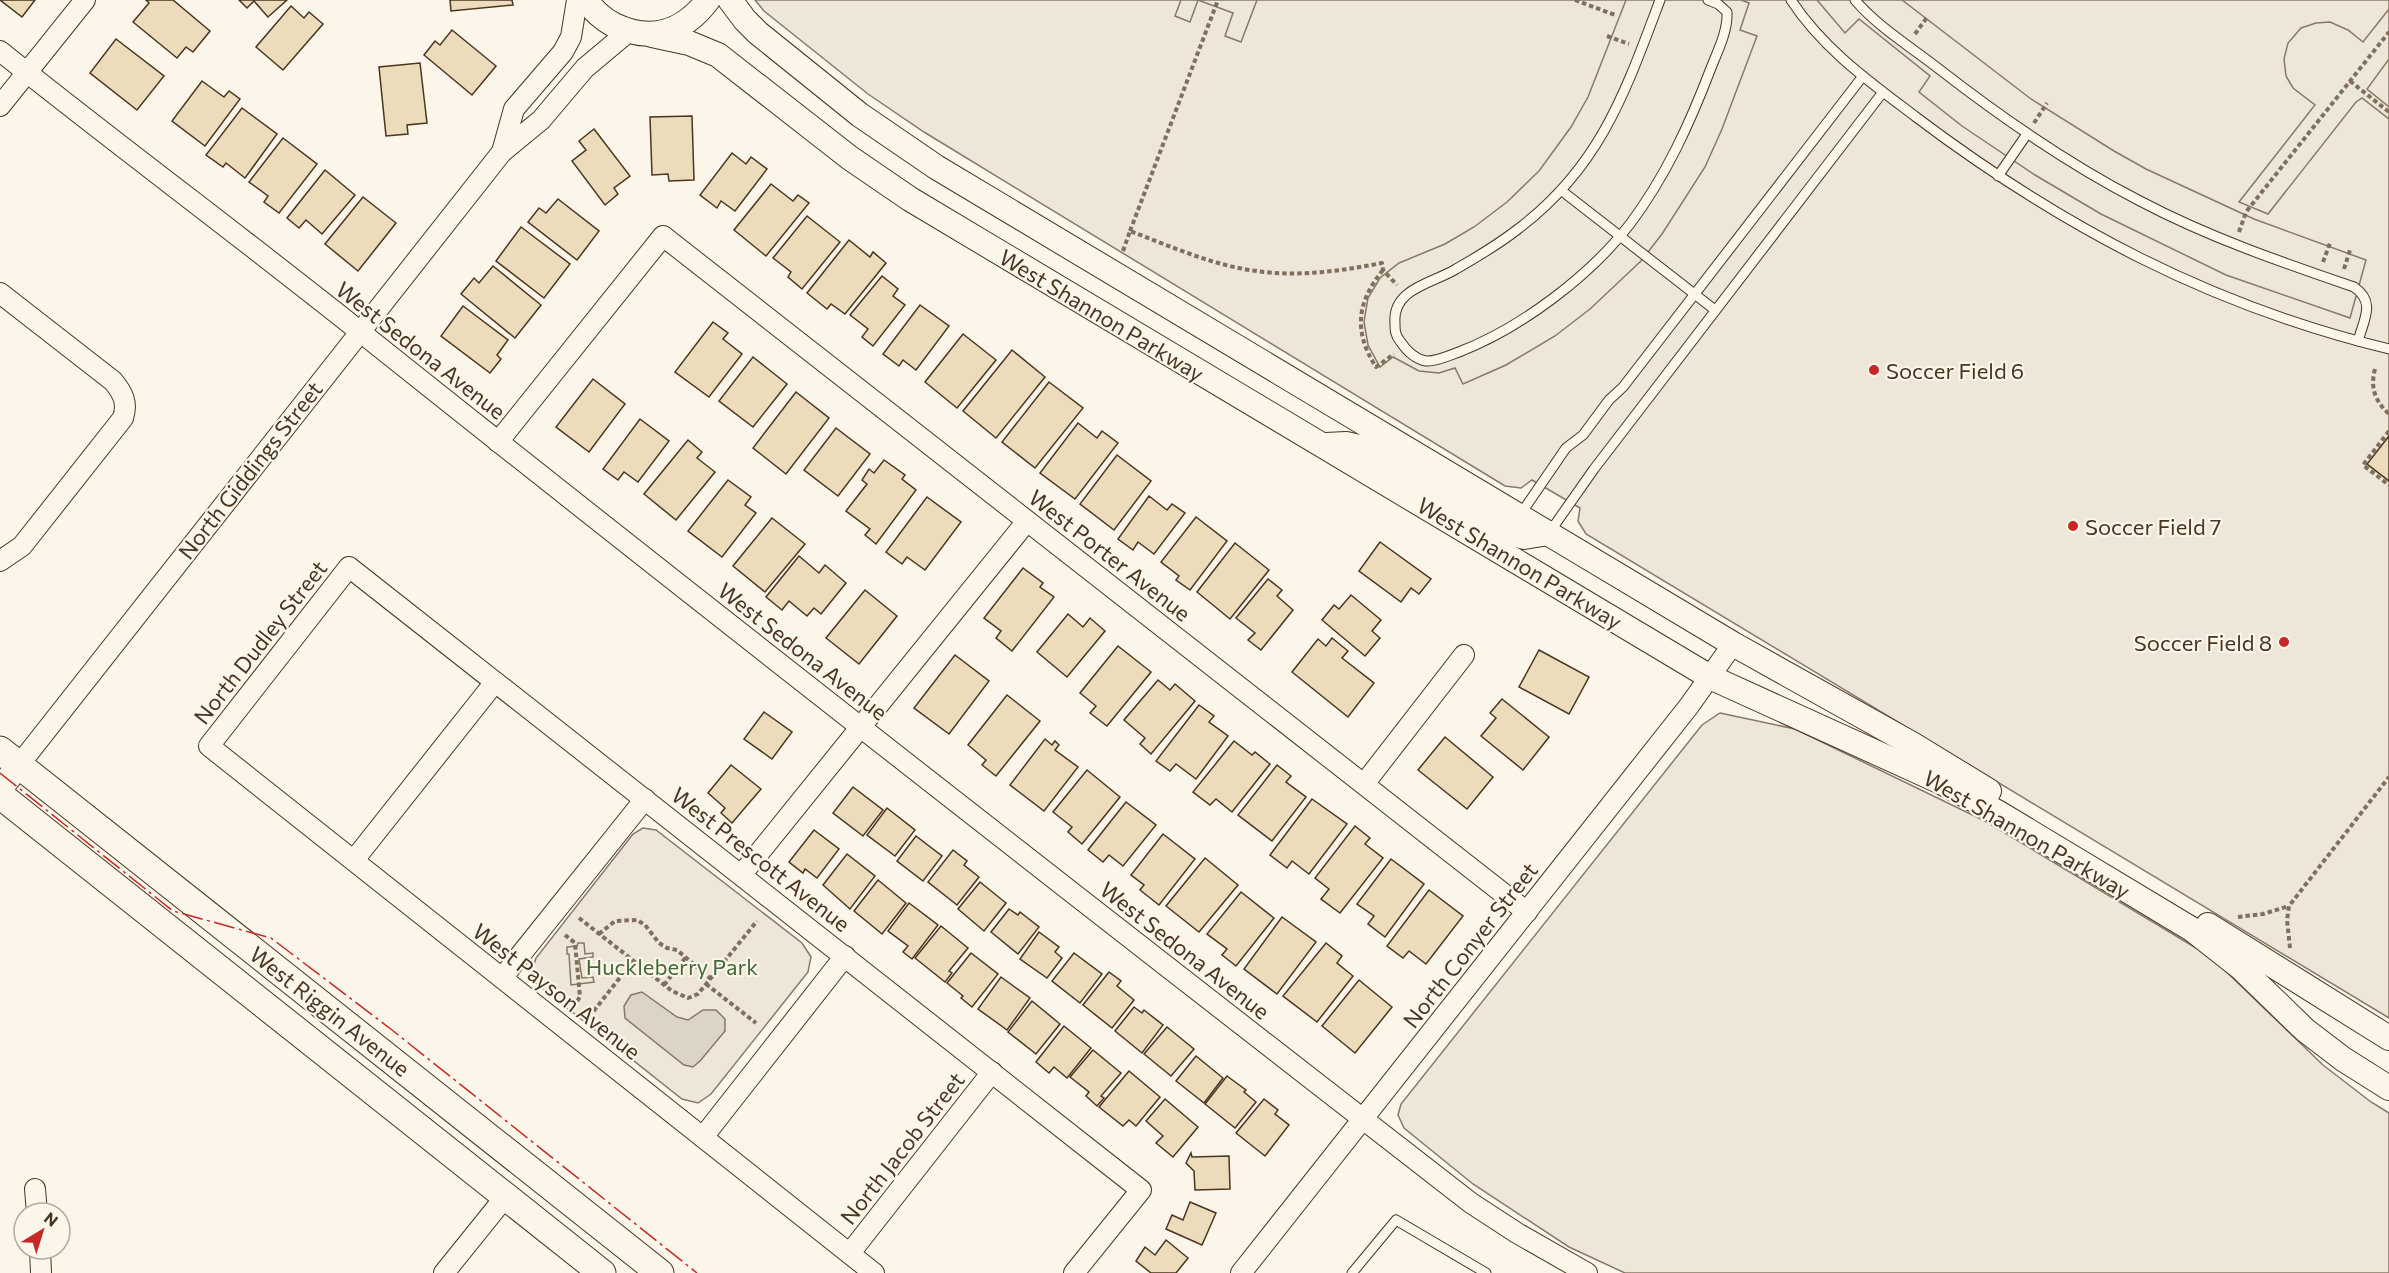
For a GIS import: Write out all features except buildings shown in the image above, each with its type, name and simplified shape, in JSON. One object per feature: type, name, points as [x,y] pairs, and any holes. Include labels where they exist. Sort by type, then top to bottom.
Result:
[{"type":"main road","name":"West Riggin Avenue","points":[[10,757],[660,1273]]},
{"type":"main road","name":"West Riggin Avenue","points":[[0,795],[602,1273]]},
{"type":"street","points":[[0,106],[85,0]]},
{"type":"street","name":"North Giddings Street","points":[[502,152],[514,109],[563,52],[571,37],[577,0]]},
{"type":"street","points":[[587,0],[606,21],[628,32],[652,34],[675,29],[682,25],[696,16],[708,0]]},
{"type":"street","name":"West Shannon Parkway","points":[[730,0],[758,33],[860,115],[899,142],[1733,644],[1912,744],[2389,1038]]},
{"type":"street","name":"North Giddings Street","points":[[0,789],[10,757],[360,331],[502,152],[541,120],[585,68],[628,32]]},
{"type":"street","name":"West Shannon Parkway","points":[[652,34],[718,55],[849,158],[910,199],[1710,677],[1941,782],[2027,829],[2193,930],[2240,967],[2305,1030],[2343,1059],[2389,1088]]},
{"type":"street","name":"West Sedona Avenue","points":[[0,51],[73,111],[360,331],[862,728],[1471,1203],[1517,1233],[1587,1273]]},
{"type":"street","name":"West Porter Avenue","points":[[498,442],[663,236],[1527,912]]},
{"type":"street","points":[[0,293],[113,381],[126,401],[123,418],[22,546],[0,561]]},
{"type":"street","points":[[1324,445],[1347,444],[1359,447],[1496,529],[1524,537],[1549,533]]},
{"type":"street","points":[[742,874],[862,728],[1027,520]]},
{"type":"street","name":"West Prescott Avenue","points":[[349,567],[1141,1190],[1076,1272]]},
{"type":"street","name":"North Dudley Street","points":[[209,746],[349,567]]},
{"type":"street","name":"North Conyer Street","points":[[1241,1273],[1527,912],[1710,677],[1733,644]]},
{"type":"street","points":[[1364,784],[1464,655]]},
{"type":"street","points":[[354,860],[495,682]]},
{"type":"street","name":"West Payson Avenue","points":[[209,746],[874,1273]]},
{"type":"street","points":[[502,978],[645,799]]},
{"type":"street","points":[[703,1137],[845,956]]},
{"type":"street","name":"North Jacob Street","points":[[850,1253],[992,1072]]},
{"type":"street","points":[[35,1189],[36,1201]]},
{"type":"street","points":[[444,1273],[506,1196]]},
{"type":"lane","points":[[1660,0],[1624,93],[1587,158],[1562,191],[1516,231],[1454,271],[1419,285],[1406,295],[1394,315],[1396,336],[1409,353],[1427,361],[1446,357],[1473,347],[1503,331],[1572,283],[1619,236],[1658,183],[1681,142],[1714,61],[1727,23],[1727,12],[1718,4],[1708,0]]},
{"type":"lane","points":[[1791,0],[1820,38],[1883,92],[1998,176],[2068,220],[2172,275],[2228,299],[2300,325],[2389,349]]},
{"type":"lane","points":[[1855,0],[1956,82],[2027,134],[2082,169],[2140,201],[2234,244],[2354,287],[2364,294],[2368,305],[2358,341]]},
{"type":"lane","points":[[1520,515],[1566,448],[1582,435],[1609,400],[1623,387],[1863,76]]},
{"type":"lane","points":[[1549,533],[1594,469],[1883,92]]},
{"type":"lane","points":[[1998,176],[2027,134]]},
{"type":"lane","points":[[1562,191],[1715,310]]},
{"type":"lane","points":[[1352,1273],[1396,1220],[1486,1273]]},
{"type":"path","points":[[1123,251],[1218,0]]},
{"type":"path","points":[[1575,0],[1615,15]]},
{"type":"path","points":[[2234,244],[2246,212],[2389,32]]},
{"type":"path","points":[[1607,36],[1641,49]]},
{"type":"path","points":[[2350,81],[2389,112]]},
{"type":"path","points":[[2027,134],[2047,104]]},
{"type":"path","points":[[1130,231],[1197,257],[1244,269],[1312,274],[1382,263],[1383,270],[1406,295]]},
{"type":"path","points":[[1383,270],[1372,284],[1364,301],[1360,318],[1362,336],[1367,353],[1376,367],[1404,346]]},
{"type":"path","points":[[2375,369],[2373,391],[2379,405],[2389,414]]},
{"type":"path","points":[[2389,431],[2363,465],[2389,485]]},
{"type":"path","points":[[2290,948],[2287,920],[2289,906],[2389,777]]},
{"type":"path","points":[[2238,917],[2263,914],[2289,906]]},
{"type":"path","points":[[579,918],[664,985],[687,998],[698,994],[758,921]]},
{"type":"path","points":[[599,934],[615,921],[637,920],[645,925],[659,943],[677,950],[711,979]]},
{"type":"path","points":[[565,935],[575,943],[580,997],[574,1005]]},
{"type":"path","points":[[664,985],[686,957]]},
{"type":"path","points":[[589,1017],[633,961]]},
{"type":"path","points":[[706,984],[756,1023]]},
{"type":"green space","points":[[755,0],[2389,0],[2389,1018],[1586,534],[1578,521],[1580,508],[1532,480],[1521,488],[1505,486],[924,132],[868,94],[764,11]]},
{"type":"green space","points":[[1720,713],[1795,729],[1985,821],[2211,957],[2323,1065],[2389,1113],[2389,1273],[1625,1273],[1569,1247],[1473,1184],[1404,1128],[1398,1115],[1401,1104],[1702,725]]},
{"type":"green space","name":"Huckleberry Park","points":[[643,828],[656,830],[802,943],[811,957],[808,972],[711,1094],[698,1103],[682,1099],[538,985],[531,974],[536,958],[633,834]]},
{"type":"shaded area","points":[[1181,0],[1198,0],[1190,22],[1175,16]]},
{"type":"shaded area","points":[[1198,0],[1257,0],[1241,42],[1225,36],[1233,13]]},
{"type":"shaded area","points":[[1626,0],[1741,0],[1749,3],[1740,30],[1757,36],[1705,167],[1662,234],[1641,261],[1590,309],[1555,336],[1506,365],[1463,384],[1455,368],[1439,373],[1419,371],[1393,357],[1380,367],[1368,345],[1364,322],[1368,298],[1380,278],[1399,263],[1445,244],[1474,227],[1507,202],[1539,171],[1571,127],[1588,97]]},
{"type":"shaded area","points":[[1817,0],[1902,0],[2031,99],[2146,169],[2254,219],[2366,260],[2350,318],[2226,275],[2101,214],[2035,175],[1962,126],[1919,92],[1930,76],[1859,19],[1845,33]]},
{"type":"shaded area","points":[[2389,9],[2389,59],[2367,89],[2389,107],[2389,119],[2362,98],[2356,102],[2268,214],[2239,202],[2315,105],[2293,88],[2286,76],[2284,59],[2288,43],[2301,28],[2316,23],[2330,22],[2348,30],[2363,42]]},
{"type":"shaded area","points":[[578,943],[584,943],[585,954],[593,953],[593,957],[579,959],[582,978],[593,977],[594,982],[571,985],[567,947],[577,946]]},
{"type":"shaded area","points":[[642,992],[677,1017],[688,1020],[703,1010],[716,1010],[725,1019],[725,1031],[693,1067],[684,1065],[625,1018],[624,1006],[631,995]]},
{"type":"power","points":[[0,773],[173,911],[271,938],[392,1030],[697,1273]]},
{"type":"place","name":"Soccer Field 6","points":[[1874,370]]},
{"type":"place","name":"Soccer Field 7","points":[[2073,526]]},
{"type":"place","name":"Soccer Field 8","points":[[2284,642]]}]
